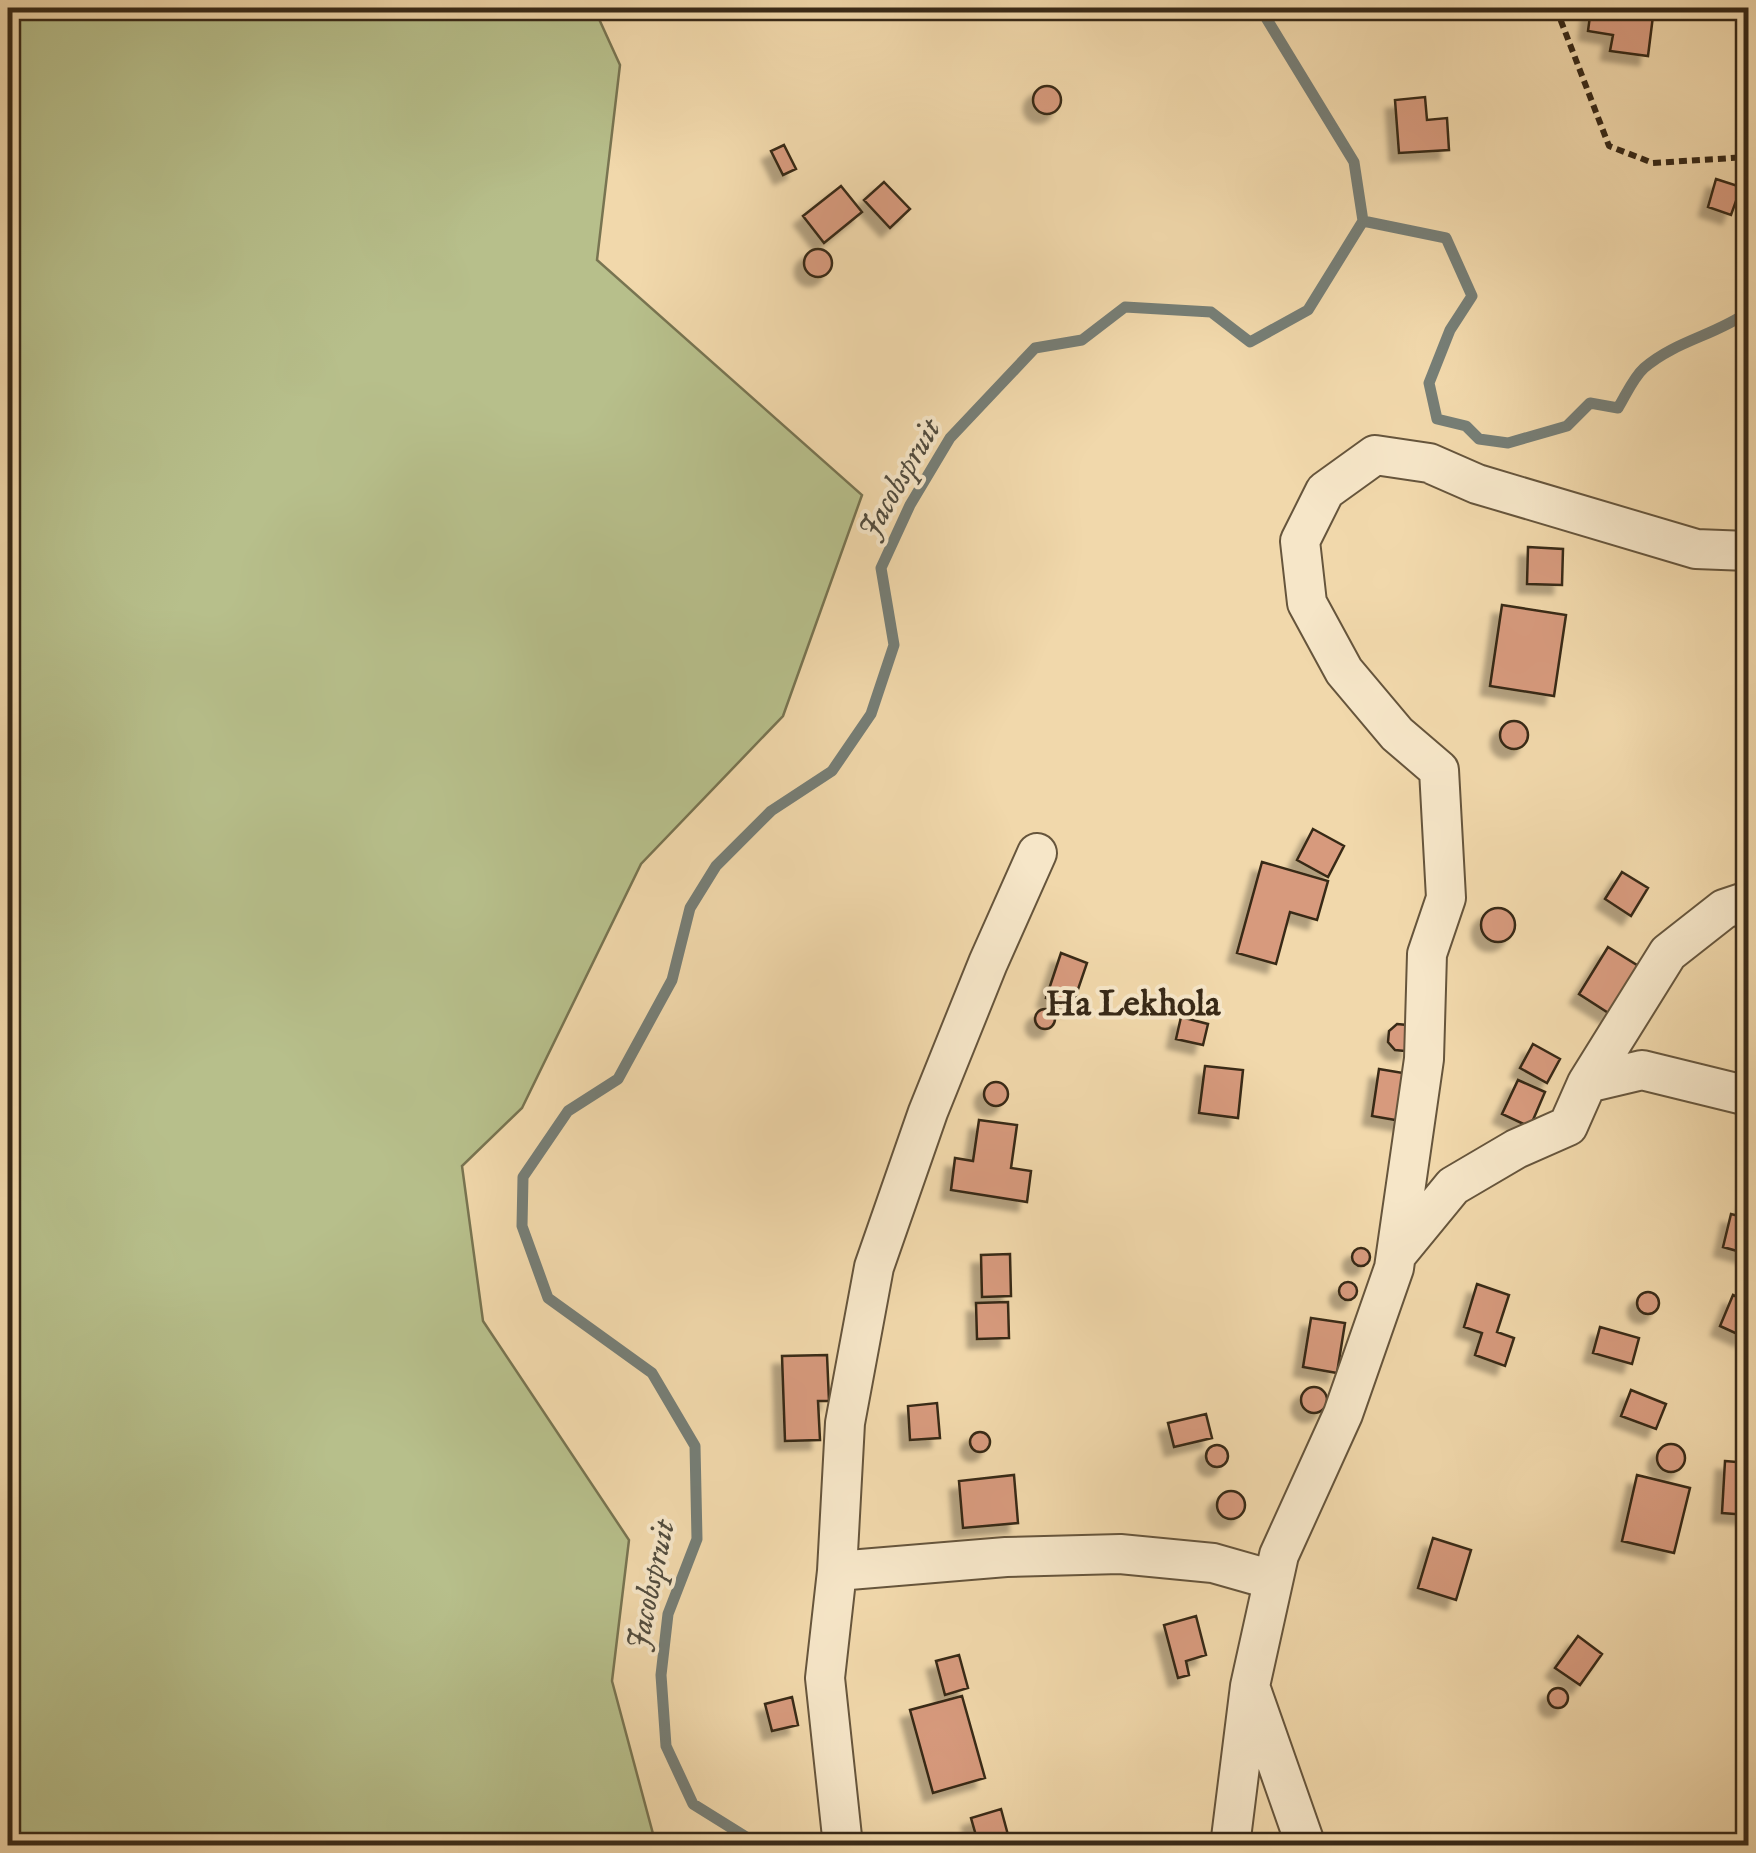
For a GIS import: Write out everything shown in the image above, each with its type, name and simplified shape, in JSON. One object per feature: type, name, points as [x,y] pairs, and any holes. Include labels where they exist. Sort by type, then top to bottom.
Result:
[{"type":"street","points":[[1230,1846],[1250,1686],[1279,1555],[1343,1414],[1397,1255],[1424,1059],[1427,954],[1446,898],[1438,770],[1396,734],[1344,670],[1307,603],[1300,541],[1325,491],[1375,455],[1429,463],[1477,484],[1696,549],[1748,551]]},
{"type":"street","points":[[843,1846],[825,1678],[837,1571],[845,1423],[874,1268],[928,1112],[1038,854]]},
{"type":"street","points":[[1397,1255],[1453,1186],[1516,1149],[1568,1126],[1587,1083],[1668,953],[1724,909],[1748,901]]},
{"type":"street","points":[[1587,1083],[1642,1070],[1748,1096]]},
{"type":"street","points":[[837,1571],[989,1558],[1120,1554],[1212,1563],[1272,1580]]},
{"type":"street","points":[[1250,1686],[1306,1846]]},
{"type":"path","points":[[1556,8],[1609,146],[1653,163],[1748,157]]},
{"type":"green space","points":[[8,8],[594,8],[620,65],[597,260],[862,495],[783,716],[641,864],[522,1108],[462,1166],[483,1321],[629,1540],[612,1681],[656,1845],[8,1844]]},
{"type":"building","points":[[1591,8],[1654,8],[1648,56],[1610,51],[1613,35],[1588,31]]},
{"type":"building","points":[[1047,86],[1057,90],[1061,100],[1057,110],[1047,114],[1037,110],[1033,100],[1037,90]]},
{"type":"building","points":[[1425,97],[1427,120],[1447,118],[1449,150],[1399,153],[1395,100]]},
{"type":"building","points":[[784,145],[796,169],[783,175],[771,151]]},
{"type":"building","points":[[1716,179],[1741,187],[1731,215],[1708,207]]},
{"type":"building","points":[[884,182],[910,209],[890,228],[864,200]]},
{"type":"building","points":[[841,186],[862,212],[824,243],[803,216]]},
{"type":"building","points":[[818,249],[828,253],[832,263],[828,273],[818,277],[808,273],[804,263],[808,253]]},
{"type":"building","points":[[1528,547],[1563,549],[1562,585],[1527,584]]},
{"type":"building","points":[[1502,605],[1566,615],[1554,696],[1490,686]]},
{"type":"building","points":[[1514,721],[1524,725],[1528,735],[1524,745],[1514,749],[1504,745],[1500,735],[1504,725]]},
{"type":"building","points":[[1313,829],[1344,846],[1328,877],[1297,860]]},
{"type":"building","points":[[1262,862],[1328,881],[1317,920],[1290,912],[1276,964],[1237,953]]},
{"type":"building","points":[[1622,872],[1648,888],[1631,916],[1605,899]]},
{"type":"building","points":[[1498,908],[1510,913],[1515,925],[1510,937],[1498,942],[1486,937],[1481,925],[1486,913]]},
{"type":"building","points":[[1608,947],[1640,967],[1610,1014],[1579,994]]},
{"type":"building","points":[[1061,953],[1087,963],[1072,1007],[1046,998]]},
{"type":"building","points":[[1041,1009],[1049,1009],[1055,1019],[1049,1029],[1041,1029],[1035,1023],[1035,1015]]},
{"type":"building","points":[[1181,1017],[1208,1024],[1203,1045],[1176,1039]]},
{"type":"building","points":[[1397,1024],[1407,1025],[1410,1048],[1405,1051],[1395,1050],[1388,1042],[1389,1031]]},
{"type":"building","points":[[1533,1044],[1560,1059],[1547,1083],[1520,1068]]},
{"type":"building","points":[[1205,1066],[1243,1070],[1238,1118],[1199,1113]]},
{"type":"building","points":[[1379,1069],[1415,1075],[1407,1122],[1372,1116]]},
{"type":"building","points":[[1518,1080],[1545,1092],[1530,1127],[1502,1114]]},
{"type":"building","points":[[996,1082],[1005,1085],[1005,1103],[996,1106],[987,1103],[984,1094],[987,1085]]},
{"type":"building","points":[[979,1120],[1017,1125],[1011,1168],[1031,1171],[1027,1202],[951,1190],[955,1158],[973,1161]]},
{"type":"building","points":[[1748,1198],[1748,1254],[1723,1247],[1731,1214],[1743,1217]]},
{"type":"building","points":[[1361,1248],[1368,1250],[1368,1264],[1361,1266],[1354,1264],[1352,1257],[1354,1250]]},
{"type":"building","points":[[1010,1254],[1011,1296],[982,1297],[981,1255]]},
{"type":"building","points":[[1348,1282],[1357,1291],[1348,1300],[1339,1291]]},
{"type":"building","points":[[1477,1284],[1509,1295],[1497,1332],[1514,1338],[1505,1366],[1475,1355],[1482,1333],[1464,1327]]},
{"type":"building","points":[[1648,1292],[1656,1295],[1656,1311],[1648,1314],[1640,1311],[1637,1303],[1640,1295]]},
{"type":"building","points":[[1733,1295],[1748,1302],[1744,1337],[1720,1326]]},
{"type":"building","points":[[1008,1302],[1009,1338],[977,1339],[976,1303]]},
{"type":"building","points":[[1311,1318],[1345,1323],[1337,1373],[1303,1367]]},
{"type":"building","points":[[1600,1327],[1639,1338],[1632,1364],[1593,1353]]},
{"type":"building","points":[[827,1355],[829,1401],[818,1401],[820,1440],[785,1441],[782,1356]]},
{"type":"building","points":[[1314,1387],[1323,1391],[1327,1400],[1323,1409],[1314,1413],[1305,1409],[1301,1400],[1305,1391]]},
{"type":"building","points":[[1631,1390],[1666,1404],[1656,1429],[1621,1416]]},
{"type":"building","points":[[937,1403],[940,1438],[910,1440],[908,1406]]},
{"type":"building","points":[[1206,1414],[1212,1438],[1174,1447],[1168,1423]]},
{"type":"building","points":[[980,1432],[990,1442],[980,1452],[970,1442]]},
{"type":"building","points":[[1671,1444],[1681,1448],[1685,1458],[1681,1468],[1671,1472],[1661,1468],[1657,1458],[1661,1448]]},
{"type":"building","points":[[1217,1445],[1225,1448],[1225,1464],[1217,1467],[1209,1464],[1206,1456],[1209,1448]]},
{"type":"building","points":[[1725,1461],[1748,1463],[1748,1515],[1722,1513]]},
{"type":"building","points":[[1014,1475],[1018,1523],[963,1528],[959,1481]]},
{"type":"building","points":[[1637,1475],[1690,1488],[1674,1553],[1622,1541]]},
{"type":"building","points":[[1231,1491],[1241,1495],[1245,1505],[1241,1515],[1231,1519],[1221,1515],[1217,1505],[1221,1495]]},
{"type":"building","points":[[1433,1538],[1471,1550],[1456,1600],[1418,1588]]},
{"type":"building","points":[[1196,1616],[1206,1655],[1186,1661],[1189,1675],[1178,1678],[1164,1625]]},
{"type":"building","points":[[1578,1636],[1602,1654],[1580,1685],[1555,1668]]},
{"type":"building","points":[[959,1655],[968,1688],[945,1695],[936,1661]]},
{"type":"building","points":[[1558,1688],[1568,1698],[1558,1708],[1548,1698]]},
{"type":"building","points":[[962,1696],[985,1778],[933,1793],[910,1710]]},
{"type":"building","points":[[792,1697],[798,1725],[772,1731],[765,1704]]},
{"type":"building","points":[[1001,1809],[1011,1846],[979,1846],[971,1818]]},
{"type":"waterway","name":"Jacobspruit","points":[[747,1846],[746,1837],[693,1804],[666,1746],[661,1675],[668,1614],[697,1539],[695,1446],[652,1373],[548,1298],[522,1226],[523,1177],[568,1111],[618,1079],[672,980],[690,908],[716,866],[771,811],[832,771],[871,714],[894,645],[881,568],[910,505],[950,438],[1035,348],[1082,340],[1125,307],[1211,312],[1250,342],[1308,310],[1363,221],[1354,162],[1260,8]]},
{"type":"waterway","points":[[1363,221],[1446,238],[1472,296],[1450,330],[1429,383],[1437,419],[1466,426],[1479,439],[1508,443],[1567,426],[1590,403],[1618,408],[1636,377],[1656,359],[1748,312]]},
{"type":"district","name":"Ha Lekhola","points":[[1133,1005]]}]
